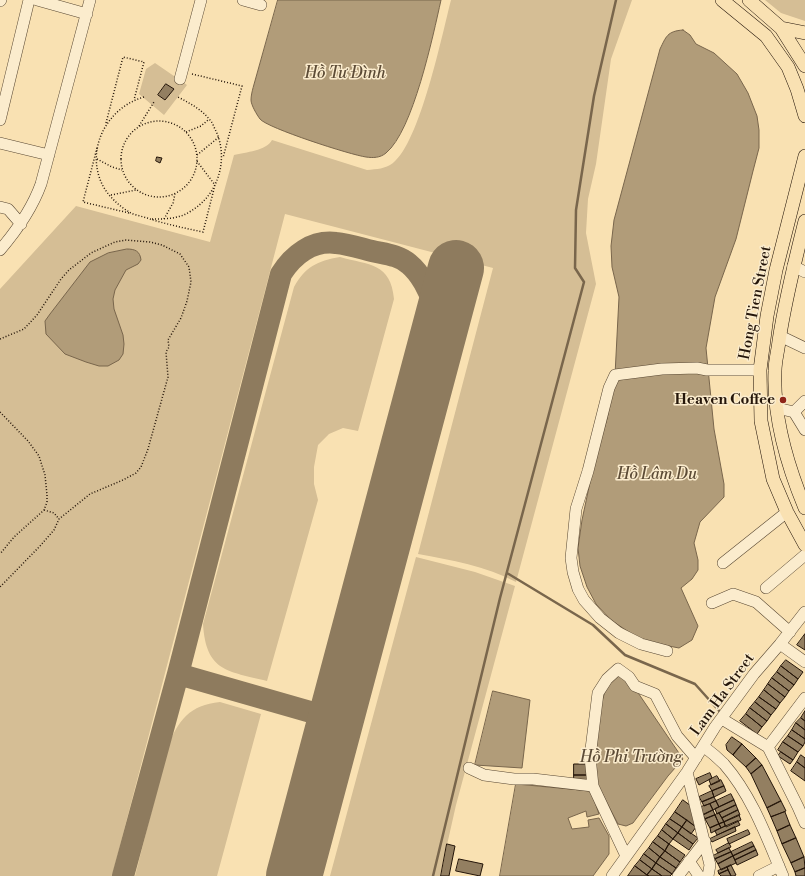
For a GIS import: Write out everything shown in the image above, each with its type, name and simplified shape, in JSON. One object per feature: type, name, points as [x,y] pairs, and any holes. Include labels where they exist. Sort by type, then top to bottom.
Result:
[{"type":"main road","points":[[722,0],[766,36],[788,67],[797,89],[805,116]]},
{"type":"main road","points":[[749,0],[781,28],[805,64]]},
{"type":"main road","points":[[781,28],[805,33]]},
{"type":"main road","name":"Hong Tien Street","points":[[805,156],[776,270],[767,316],[760,370],[761,421],[773,480],[787,512],[805,545]]},
{"type":"main road","name":"Hong Tien Street","points":[[804,500],[793,480],[777,408],[775,371],[789,282],[799,269],[805,221]]},
{"type":"street","points":[[0,120],[29,0]]},
{"type":"street","points":[[37,0],[87,14]]},
{"type":"street","points":[[1,246],[21,224],[36,198],[49,155],[90,0]]},
{"type":"street","points":[[181,75],[201,0]]},
{"type":"street","points":[[243,0],[260,5]]},
{"type":"street","points":[[0,143],[49,155]]},
{"type":"street","points":[[0,207],[8,209],[21,224]]},
{"type":"street","points":[[780,336],[805,348]]},
{"type":"street","points":[[667,651],[641,644],[619,633],[600,618],[584,600],[573,572],[571,558],[576,509],[588,471],[609,388],[615,375],[662,369],[690,368],[744,371],[760,370]]},
{"type":"street","points":[[794,412],[805,400]]},
{"type":"street","points":[[777,408],[794,412],[805,430]]},
{"type":"street","points":[[723,563],[787,512]]},
{"type":"street","points":[[766,588],[805,555]]},
{"type":"street","points":[[712,603],[733,594],[756,602],[790,632]]},
{"type":"street","name":"Lam Ha Street","points":[[616,875],[626,856],[687,772],[754,674],[804,614]]},
{"type":"street","points":[[780,644],[805,662]]},
{"type":"street","points":[[626,856],[593,786],[590,757],[598,693],[606,679],[618,669],[629,677],[635,686],[655,694],[677,736],[696,758]]},
{"type":"street","points":[[768,747],[805,698]]},
{"type":"street","points":[[722,719],[768,747],[802,803],[805,823]]},
{"type":"street","points":[[704,746],[724,764],[738,783],[759,821],[781,871],[759,876]]},
{"type":"street","points":[[469,768],[484,775],[593,786]]},
{"type":"street","points":[[687,772],[710,865],[708,876]]},
{"type":"street","points":[[678,876],[705,841]]},
{"type":"street","points":[[689,861],[699,876]]},
{"type":"path","points":[[134,100],[144,62],[123,57],[106,124],[98,144],[83,202],[203,232],[215,185]]},
{"type":"path","points":[[150,219],[171,219],[191,212],[207,198],[218,181],[222,160],[242,86],[181,75]]},
{"type":"path","points":[[106,124],[119,109],[144,96]]},
{"type":"path","points":[[178,97],[197,107],[209,119],[219,137],[222,160]]},
{"type":"path","points":[[140,126],[154,102]]},
{"type":"path","points":[[186,132],[201,126],[209,119]]},
{"type":"path","points":[[164,121],[176,125],[186,132],[193,143],[197,154],[196,167],[191,179],[183,188],[175,193],[160,197],[148,195],[136,190],[128,181],[122,170],[121,157],[123,145],[130,134],[140,126],[151,122],[164,121]]},
{"type":"path","points":[[197,154],[219,137]]},
{"type":"path","points":[[98,144],[97,164],[102,184],[114,201],[131,213]]},
{"type":"path","points":[[97,159],[112,168],[122,170]]},
{"type":"path","points":[[196,160],[215,185]]},
{"type":"path","points":[[110,195],[136,190]]},
{"type":"path","points":[[164,219],[173,203],[175,193]]},
{"type":"path","points":[[0,339],[24,329],[30,324],[61,279],[77,263],[91,253],[115,242],[126,240],[150,242],[162,245],[180,254],[189,267],[191,282],[187,301],[181,318],[168,340],[169,347],[166,352],[168,377],[148,449],[141,467],[127,478],[90,494],[59,519],[54,530],[41,545],[0,587]]},
{"type":"path","points":[[0,412],[28,441],[39,456],[45,475],[47,502],[44,510],[14,537],[0,554]]},
{"type":"path","points":[[44,510],[54,513],[59,519]]},
{"type":"shaded area","points":[[451,0],[632,0],[611,59],[596,164],[588,199],[586,233],[596,284],[516,582],[505,576],[481,568],[456,561],[418,554],[493,268],[285,214],[112,876],[0,876],[0,289],[76,206],[210,242],[234,155],[261,149],[272,140],[367,170],[390,165],[403,151],[412,134],[421,111],[429,87]]},
{"type":"shaded area","points":[[765,0],[805,0],[805,21],[781,13]]},
{"type":"shaded area","points":[[155,63],[187,85],[164,115],[139,94],[146,69]]},
{"type":"shaded area","points":[[340,257],[369,264],[383,272],[388,278],[392,287],[394,299],[358,431],[343,428],[329,434],[318,445],[314,467],[314,484],[318,500],[267,681],[230,671],[222,667],[214,660],[209,652],[205,640],[203,624],[294,287],[303,274],[312,266]]},
{"type":"shaded area","points":[[416,557],[475,572],[515,586],[456,805],[440,876],[330,876]]},
{"type":"shaded area","points":[[220,702],[261,714],[217,876],[135,876],[168,747],[172,737],[181,722],[193,710],[201,706]]},
{"type":"water","name":"Hồ Tư Đình","points":[[278,0],[441,0],[421,82],[413,104],[405,125],[396,142],[384,155],[369,157],[357,155],[310,141],[277,128],[260,119],[252,105],[251,96]]},
{"type":"water","name":"Hồ Lâm Du","points":[[683,30],[690,35],[696,44],[714,53],[737,74],[748,93],[757,116],[759,148],[736,239],[715,297],[706,348],[714,429],[724,484],[724,497],[700,522],[694,543],[698,560],[698,570],[692,579],[681,588],[698,626],[692,640],[679,648],[643,641],[612,621],[596,604],[587,587],[580,566],[578,548],[582,520],[595,459],[607,419],[615,375],[619,297],[612,267],[611,246],[614,220],[660,49],[670,33]]},
{"type":"water","points":[[127,249],[137,251],[140,254],[141,260],[138,264],[126,270],[115,290],[113,299],[114,309],[123,335],[123,354],[119,360],[108,366],[99,366],[65,354],[46,334],[45,321],[90,262],[108,253]]},
{"type":"water","name":"Hồ Phi Trường","points":[[617,672],[628,678],[683,759],[668,776],[633,823],[626,826],[618,824],[593,776],[599,707],[608,681]]},
{"type":"water","points":[[493,691],[530,700],[522,768],[475,765]]},
{"type":"water","name":"Hồ Phi Trường","points":[[516,784],[591,791],[599,814],[587,817],[586,811],[568,818],[572,829],[589,827],[588,820],[599,818],[609,836],[609,854],[593,876],[500,876]]},
{"type":"building","points":[[166,84],[174,89],[165,100],[158,95]]},
{"type":"building","points":[[157,157],[162,158],[160,163],[156,161]]},
{"type":"building","points":[[805,634],[805,650],[797,645]]},
{"type":"building","points":[[786,660],[803,672],[798,679],[781,666]]},
{"type":"building","points":[[781,666],[798,679],[794,685],[777,672]]},
{"type":"building","points":[[777,672],[794,685],[789,691],[772,678]]},
{"type":"building","points":[[772,678],[789,691],[785,697],[768,684]]},
{"type":"building","points":[[768,684],[785,697],[780,703],[764,690]]},
{"type":"building","points":[[764,690],[780,703],[776,709],[759,697]]},
{"type":"building","points":[[759,697],[776,709],[771,715],[755,702]]},
{"type":"building","points":[[755,702],[771,715],[767,721],[750,708]]},
{"type":"building","points":[[750,708],[767,721],[762,727],[746,714]]},
{"type":"building","points":[[805,711],[805,721],[801,718]]},
{"type":"building","points":[[746,714],[762,727],[757,734],[740,721]]},
{"type":"building","points":[[801,718],[805,721],[805,730],[796,723]]},
{"type":"building","points":[[796,723],[805,730],[805,739],[792,730]]},
{"type":"building","points":[[792,730],[805,739],[803,746],[788,736]]},
{"type":"building","points":[[788,736],[803,746],[798,752],[783,742]]},
{"type":"building","points":[[732,737],[742,744],[733,755],[727,750],[726,745]]},
{"type":"building","points":[[783,742],[798,752],[793,760],[778,750]]},
{"type":"building","points":[[742,744],[756,758],[746,767],[733,755]]},
{"type":"building","points":[[781,752],[793,760],[790,764],[778,756]]},
{"type":"building","points":[[801,755],[805,758],[805,768],[797,762]]},
{"type":"building","points":[[756,758],[762,765],[751,774],[746,767]]},
{"type":"building","points":[[797,762],[805,768],[805,781],[791,771]]},
{"type":"building","points":[[574,764],[589,764],[589,775],[574,775]]},
{"type":"building","points":[[762,765],[781,801],[767,808],[751,774]]},
{"type":"building","points":[[710,773],[712,778],[699,785],[696,779]]},
{"type":"building","points":[[574,775],[589,775],[589,781],[574,782]]},
{"type":"building","points":[[717,776],[720,781],[711,785],[709,780]]},
{"type":"building","points":[[721,780],[724,786],[712,791],[709,786]]},
{"type":"building","points":[[724,786],[726,791],[714,797],[712,791]]},
{"type":"building","points":[[712,791],[714,797],[702,802],[699,797]]},
{"type":"building","points":[[731,794],[734,800],[719,807],[716,801]]},
{"type":"building","points":[[714,797],[716,801],[704,806],[702,802]]},
{"type":"building","points":[[683,800],[691,806],[696,827],[675,812]]},
{"type":"building","points":[[734,800],[736,805],[717,814],[715,809]]},
{"type":"building","points":[[716,801],[719,807],[713,810],[710,804]]},
{"type":"building","points":[[781,801],[786,811],[771,817],[767,808]]},
{"type":"building","points":[[710,804],[713,810],[703,815],[701,807]]},
{"type":"building","points":[[736,805],[738,810],[722,818],[719,813]]},
{"type":"building","points":[[713,810],[715,815],[705,819],[703,815]]},
{"type":"building","points":[[738,810],[740,815],[724,822],[722,818]]},
{"type":"building","points":[[675,812],[687,820],[682,827],[670,819]]},
{"type":"building","points":[[785,812],[790,825],[777,831],[771,817]]},
{"type":"building","points":[[719,813],[724,822],[719,824],[715,815]]},
{"type":"building","points":[[715,815],[719,824],[710,828],[705,819]]},
{"type":"building","points":[[739,815],[741,820],[726,827],[724,822]]},
{"type":"building","points":[[670,819],[682,827],[678,833],[666,824]]},
{"type":"building","points":[[687,820],[696,827],[691,834],[682,827]]},
{"type":"building","points":[[738,821],[740,825],[717,835],[715,831]]},
{"type":"building","points":[[724,822],[725,826],[721,828],[719,824]]},
{"type":"building","points":[[666,824],[678,833],[673,839],[662,830]]},
{"type":"building","points":[[719,824],[721,828],[711,833],[710,828]]},
{"type":"building","points":[[790,825],[796,838],[782,844],[777,831]]},
{"type":"building","points":[[682,827],[698,838],[693,844],[678,833]]},
{"type":"building","points":[[735,827],[736,831],[712,842],[710,839]]},
{"type":"building","points":[[662,830],[673,839],[669,844],[658,836]]},
{"type":"building","points":[[748,830],[750,834],[729,844],[727,839]]},
{"type":"building","points":[[678,833],[693,844],[689,850],[673,839]]},
{"type":"building","points":[[658,836],[669,844],[665,851],[653,842]]},
{"type":"building","points":[[796,838],[804,857],[791,863],[782,844]]},
{"type":"building","points":[[653,842],[665,851],[660,857],[649,848]]},
{"type":"building","points":[[752,842],[754,846],[733,856],[731,852]]},
{"type":"building","points":[[729,843],[731,847],[718,853],[716,850]]},
{"type":"building","points":[[447,844],[455,846],[449,876],[441,876]]},
{"type":"building","points":[[669,844],[685,855],[680,862],[665,851]]},
{"type":"building","points":[[754,846],[756,850],[735,860],[733,856]]},
{"type":"building","points":[[649,848],[660,857],[656,863],[644,854]]},
{"type":"building","points":[[729,848],[731,852],[715,859],[713,856]]},
{"type":"building","points":[[756,850],[758,855],[737,865],[735,860]]},
{"type":"building","points":[[665,851],[680,862],[676,868],[660,857]]},
{"type":"building","points":[[731,852],[733,856],[718,864],[715,859]]},
{"type":"building","points":[[644,854],[656,863],[652,869],[640,860]]},
{"type":"building","points":[[733,856],[736,863],[721,870],[718,864]]},
{"type":"building","points":[[660,857],[676,868],[672,874],[656,863]]},
{"type":"building","points":[[804,857],[805,868],[795,872],[791,863]]},
{"type":"building","points":[[459,859],[483,864],[480,876],[456,871]]},
{"type":"building","points":[[640,860],[652,869],[647,875],[635,866]]},
{"type":"building","points":[[656,863],[672,874],[670,876],[662,876],[652,869]]},
{"type":"building","points":[[731,865],[736,875],[734,876],[731,876],[727,867]]},
{"type":"building","points":[[635,866],[647,875],[649,876],[628,876]]},
{"type":"building","points":[[727,867],[728,870],[719,874],[718,871]]},
{"type":"building","points":[[805,868],[805,876],[796,876],[795,872]]},
{"type":"building","points":[[652,869],[662,876],[647,875]]},
{"type":"building","points":[[728,870],[731,876],[721,876],[719,874]]},
{"type":"waterway","points":[[433,876],[500,598],[584,282],[575,268],[576,210],[594,96],[616,0]]},
{"type":"waterway","points":[[507,573],[593,625],[625,655],[695,684],[721,713]]},
{"type":"taxiway","points":[[123,876],[178,674],[281,274],[297,255],[311,246],[319,244],[345,244],[396,257],[405,261],[413,268],[421,277],[427,288],[435,309],[438,336]]},
{"type":"taxiway","points":[[178,674],[335,719]]},
{"type":"runway","points":[[294,876],[456,268]]},
{"type":"place","name":"Heaven Coffee","points":[[783,400]]}]
